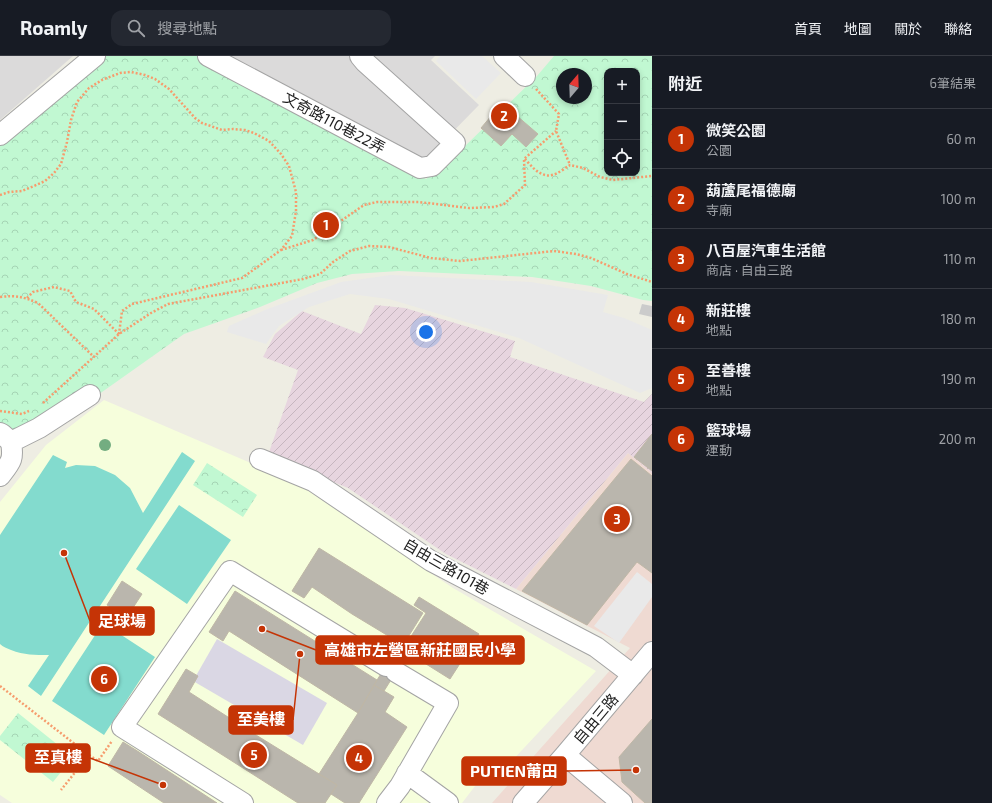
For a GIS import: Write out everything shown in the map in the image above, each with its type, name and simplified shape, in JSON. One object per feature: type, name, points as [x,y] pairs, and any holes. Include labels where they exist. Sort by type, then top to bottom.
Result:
[{"type":"street","points":[[0,135],[95,56]]},
{"type":"street","name":"文奇路110巷22弄","points":[[208,56],[420,168],[432,166],[455,142],[360,56]]},
{"type":"street","points":[[504,56],[525,76]]},
{"type":"street","points":[[0,476],[10,463],[13,452],[6,438],[39,428],[90,395]]},
{"type":"street","name":"自由三路101巷","points":[[260,459],[313,481],[431,561],[596,647],[633,675]]},
{"type":"street","points":[[243,803],[122,727],[230,571],[448,703],[400,786],[387,803]]},
{"type":"street","name":"自由三路","points":[[522,803],[565,755],[652,652]]},
{"type":"street","points":[[565,755],[622,803]]},
{"type":"street","points":[[407,774],[448,803]]},
{"type":"path","points":[[0,195],[9,192],[22,191],[45,181],[54,173],[61,164],[71,120],[77,102],[89,88],[102,80],[120,73],[131,72],[155,79],[169,89],[195,118],[202,123],[222,130],[245,130],[254,133],[269,141],[281,154],[289,166],[296,192],[296,211],[292,236],[281,250],[242,278],[132,304],[122,311],[119,334]]},
{"type":"path","points":[[525,76],[559,114],[556,132],[570,165]]},
{"type":"path","points":[[524,159],[556,132]]},
{"type":"path","points":[[524,159],[541,174],[552,176],[570,165],[583,168],[600,177],[613,180],[652,176]]},
{"type":"path","points":[[281,250],[313,240],[364,205],[377,202],[419,202],[469,208],[494,207],[504,204],[525,185],[524,159]]},
{"type":"path","points":[[42,404],[119,334],[151,313],[168,304],[303,279],[320,274],[333,262],[350,251],[368,246],[389,247],[432,258],[460,261],[554,252],[576,254],[591,258],[627,274],[652,282]]},
{"type":"path","points":[[27,298],[33,292],[54,287],[70,291],[76,302],[94,309],[119,334]]},
{"type":"path","points":[[0,293],[2,297],[10,296],[27,298],[38,303],[94,357]]},
{"type":"path","points":[[0,411],[22,414],[29,411]]},
{"type":"path","points":[[0,686],[98,761],[122,727]]},
{"type":"path","points":[[61,790],[90,755]]},
{"type":"shaded area","points":[[0,56],[73,56],[0,120]]},
{"type":"shaded area","points":[[223,56],[435,56],[431,60],[479,105],[431,154],[417,162]]},
{"type":"shaded area","points":[[440,56],[482,56],[501,73],[476,99],[436,61]]},
{"type":"shaded area","points":[[391,275],[531,282],[608,295],[603,312],[624,318],[652,330],[652,388],[640,393],[519,338],[389,299],[350,294],[309,307],[279,326],[266,344],[227,332],[229,326],[265,310],[341,282]]},
{"type":"shaded area","points":[[642,304],[652,306],[652,317],[639,314]]},
{"type":"shaded area","points":[[375,305],[405,308],[515,341],[510,357],[644,402],[652,394],[652,473],[628,453],[516,589],[446,554],[348,488],[268,455],[298,370],[263,357],[275,334],[302,311],[361,334]]},
{"type":"shaded area","points":[[104,400],[295,482],[453,588],[596,671],[509,764],[492,764],[462,803],[12,803],[0,795],[0,502],[46,445]]},
{"type":"shaded area","points":[[182,452],[195,461],[41,696],[28,686],[49,655],[20,653],[0,644],[0,535],[53,455],[67,462],[65,468],[76,465],[95,466],[115,475],[130,488],[143,513]]},
{"type":"shaded area","points":[[628,453],[652,472],[652,797],[646,803],[492,803],[630,648],[516,589]]},
{"type":"shaded area","points":[[179,505],[231,540],[187,604],[136,569]]},
{"type":"shaded area","points":[[637,572],[652,584],[652,597],[619,643],[594,626]]},
{"type":"shaded area","points":[[103,623],[155,657],[104,735],[52,701]]},
{"type":"shaded area","points":[[217,639],[327,703],[303,745],[193,681]]},
{"type":"green space","points":[[97,56],[205,56],[426,179],[463,148],[537,76],[554,56],[652,56],[652,301],[591,286],[532,277],[399,271],[352,274],[317,283],[260,307],[184,334],[30,443],[0,433],[0,141]]},
{"type":"green space","points":[[207,463],[257,495],[243,517],[193,485]]},
{"type":"green space","points":[[18,713],[73,757],[53,782],[0,740],[0,736]]},
{"type":"building","points":[[502,103],[538,134],[526,147],[512,134],[501,146],[481,128]]},
{"type":"building","points":[[652,434],[652,471],[634,457]]},
{"type":"building","points":[[631,459],[652,476],[652,573],[637,562],[587,625],[522,591]]},
{"type":"building","points":[[319,548],[423,613],[405,642],[412,646],[384,691],[374,685],[400,643],[352,614],[312,587],[304,598],[292,591]]},
{"type":"building","points":[[122,581],[142,594],[127,617],[107,605]]},
{"type":"building","points":[[235,591],[377,680],[358,713],[229,631],[223,641],[209,632]]},
{"type":"building","points":[[419,597],[479,634],[450,679],[410,654],[415,645],[408,641],[426,613],[414,605]]},
{"type":"building","points":[[186,669],[198,676],[189,692],[337,785],[325,803],[298,803],[158,714]]},
{"type":"building","points":[[374,685],[394,697],[385,712],[407,727],[359,803],[345,803],[331,794],[337,785],[319,774]]},
{"type":"building","points":[[652,719],[652,803],[645,803],[622,782],[619,757]]},
{"type":"building","points":[[123,742],[217,803],[164,803],[108,766]]},
{"type":"place","name":"葫蘆尾福德廟","points":[[504,116]]},
{"type":"place","name":"微笑公園","points":[[326,225]]},
{"type":"place","name":"八百屋汽車生活館","points":[[617,519]]},
{"type":"place","name":"足球場","points":[[64,553]]},
{"type":"place","name":"高雄市左營區新莊國民小學","points":[[262,629]]},
{"type":"place","name":"至美樓","points":[[300,654]]},
{"type":"place","name":"籃球場","points":[[104,679]]},
{"type":"place","name":"至善樓","points":[[254,755]]},
{"type":"place","name":"新莊樓","points":[[359,758]]},
{"type":"place","name":"PUTIEN莆田","points":[[636,770]]},
{"type":"place","name":"至真樓","points":[[163,785]]}]
